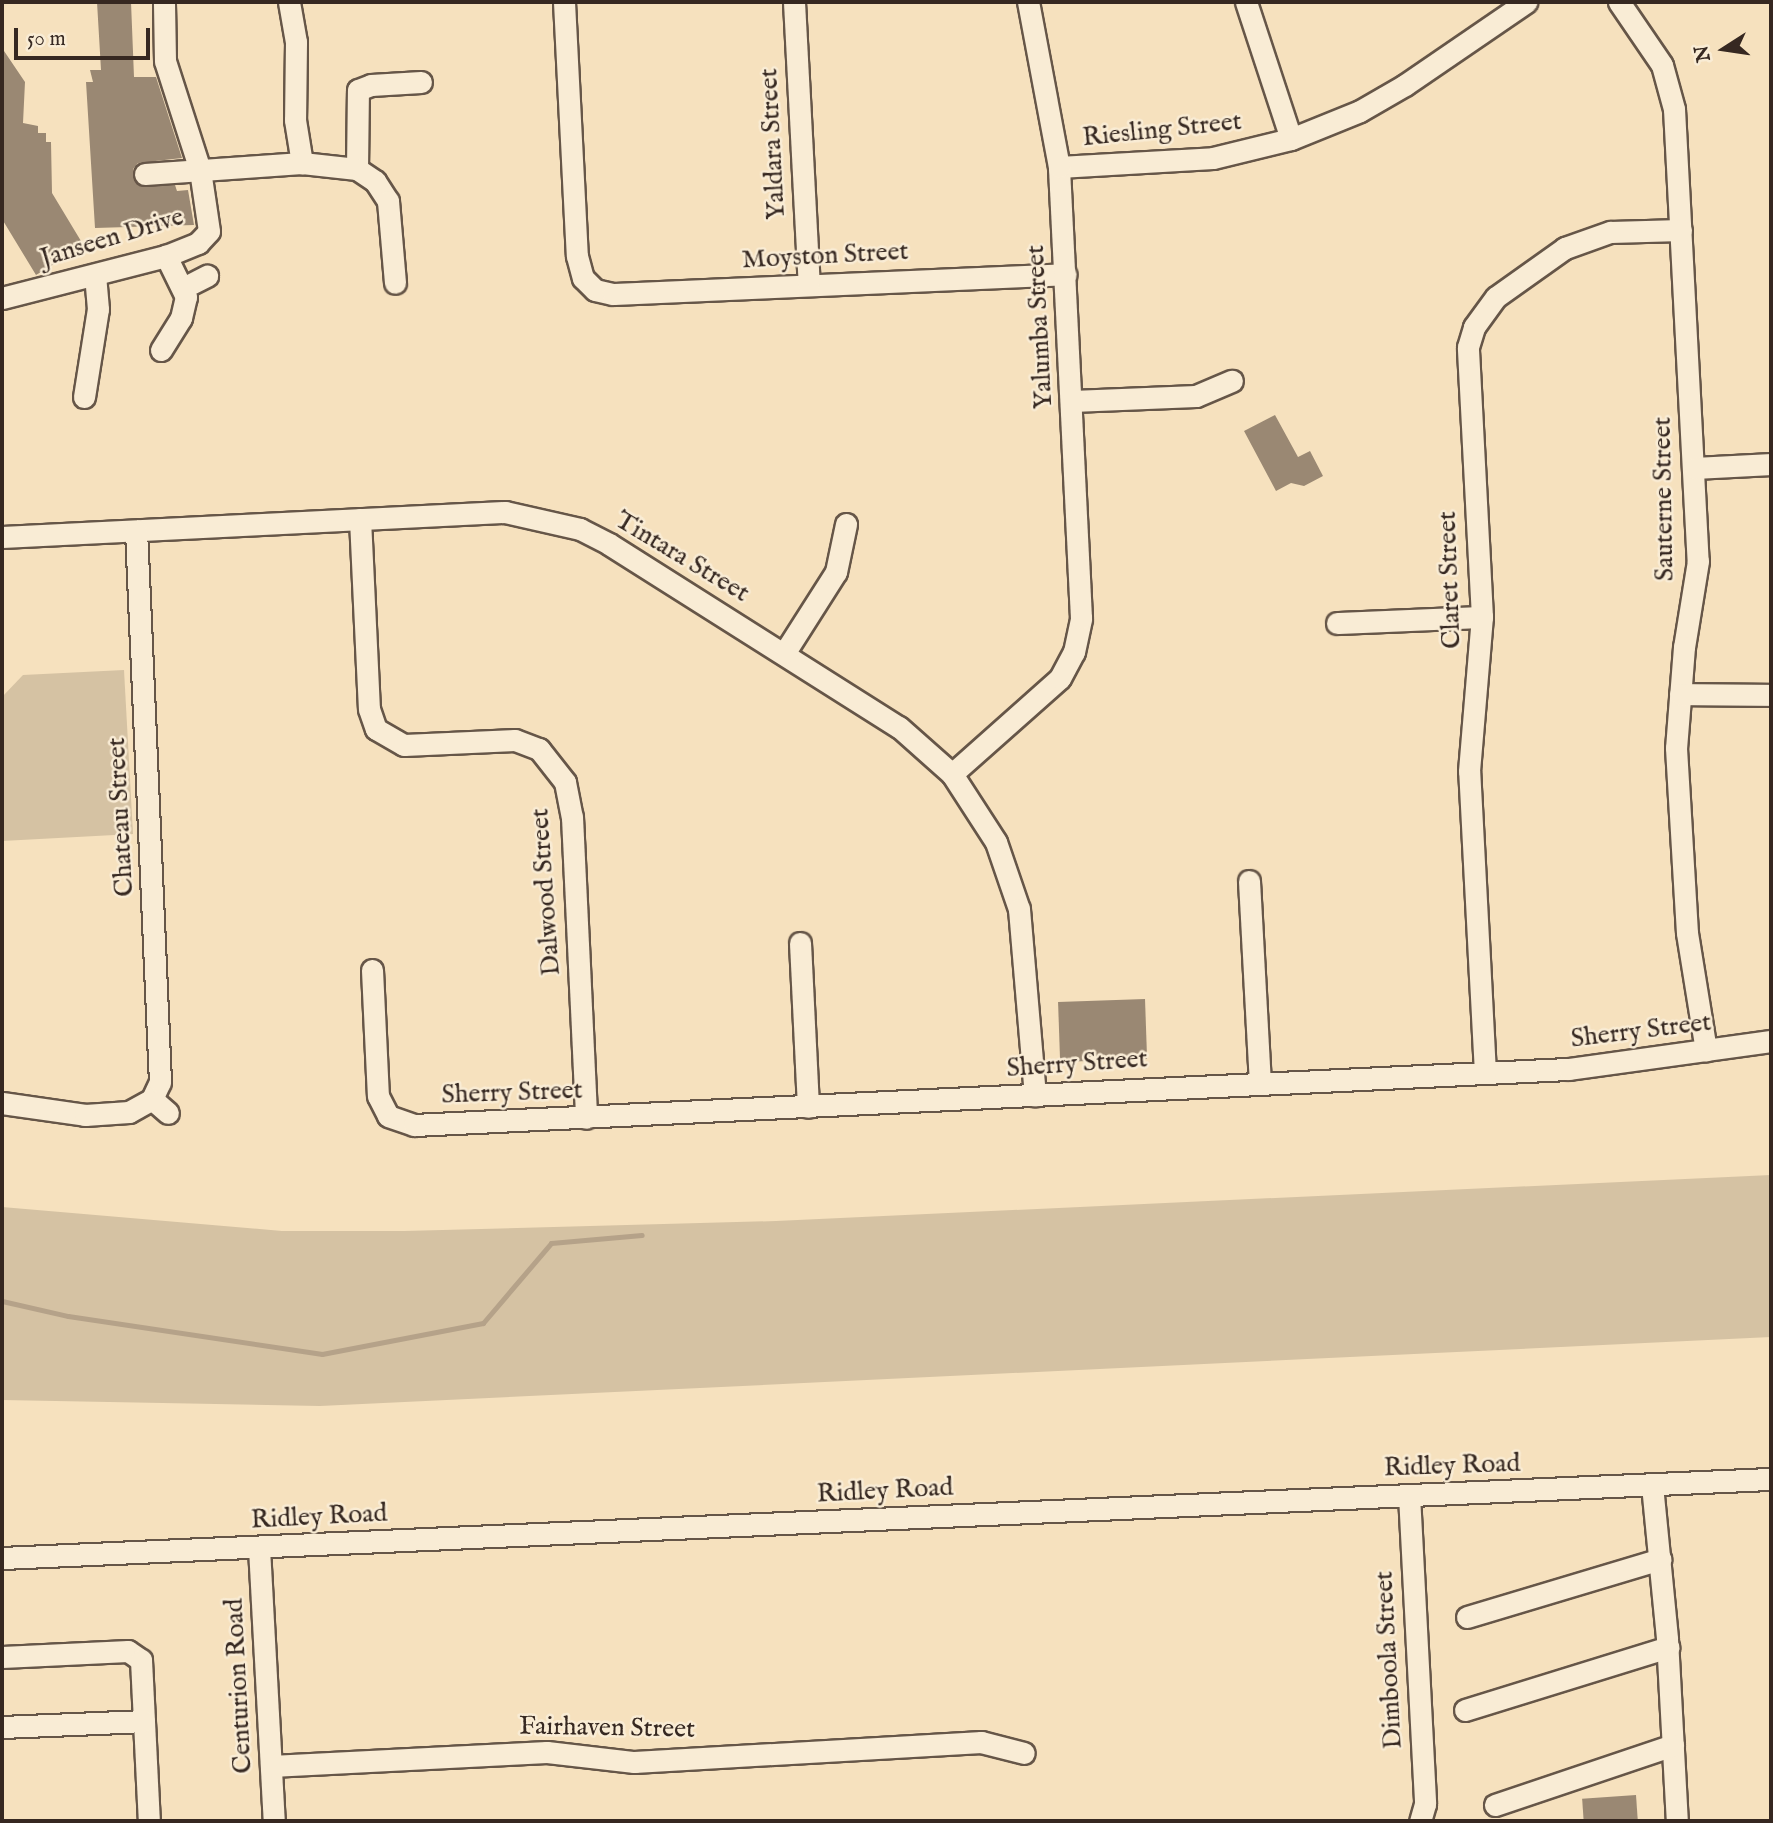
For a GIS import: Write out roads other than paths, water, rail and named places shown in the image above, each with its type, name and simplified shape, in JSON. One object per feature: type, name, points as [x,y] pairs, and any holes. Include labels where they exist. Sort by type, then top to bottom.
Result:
[{"type":"street","name":"Janseen Drive","points":[[2,298],[95,277],[166,256],[198,243],[209,231],[200,170],[165,61],[164,2]]},
{"type":"street","points":[[289,2],[296,42],[295,120],[302,163]]},
{"type":"street","name":"Moyston Street","points":[[564,2],[577,256],[582,292],[613,294],[1066,274]]},
{"type":"street","name":"Yaldara Street","points":[[794,2],[808,284]]},
{"type":"street","name":"Yalumba Street","points":[[952,774],[1049,689],[1082,655],[1059,167],[1028,2]]},
{"type":"street","points":[[1246,2],[1291,139]]},
{"type":"street","name":"Riesling Street","points":[[1059,167],[1213,158],[1291,139],[1360,111],[1405,86],[1525,2]]},
{"type":"street","name":"Sauterne Street","points":[[1619,2],[1662,65],[1670,87],[1681,230],[1698,561],[1680,695],[1676,748],[1683,891],[1706,1051]]},
{"type":"street","points":[[357,169],[355,94],[371,85],[421,82]]},
{"type":"street","points":[[145,174],[302,163],[357,169],[375,181],[388,201],[395,283]]},
{"type":"street","name":"Claret Street","points":[[1485,1073],[1469,771],[1482,617],[1469,372],[1474,327],[1496,297],[1587,238],[1610,232],[1681,230]]},
{"type":"street","points":[[161,351],[181,318],[185,288],[166,256]]},
{"type":"street","points":[[185,288],[206,276]]},
{"type":"street","points":[[84,397],[98,309],[95,277]]},
{"type":"street","points":[[1072,401],[1196,396],[1232,381]]},
{"type":"street","points":[[1695,468],[1771,464]]},
{"type":"street","name":"Tintara Street","points":[[2,537],[505,512],[580,529],[785,652],[908,733],[952,774],[996,842],[1019,909],[1035,1095]]},
{"type":"street","name":"Dalwood Street","points":[[360,519],[369,709],[376,743],[415,745],[515,740],[539,749],[559,769],[572,817],[586,1118]]},
{"type":"street","points":[[785,652],[836,572],[846,524]]},
{"type":"street","name":"Chateau Street","points":[[2,1103],[107,1115],[160,1106],[161,1072],[136,531]]},
{"type":"street","points":[[1337,623],[1482,617]]},
{"type":"street","points":[[1680,695],[1771,695]]},
{"type":"street","points":[[1249,881],[1260,1082]]},
{"type":"street","points":[[800,943],[808,1107]]},
{"type":"street","name":"Sherry Street","points":[[372,970],[376,1083],[382,1123],[414,1125],[1485,1073],[1620,1064],[1771,1041]]},
{"type":"street","name":"Ridley Road","points":[[2,1558],[1771,1479]]},
{"type":"street","points":[[1653,1485],[1668,1647],[1677,1821]]},
{"type":"street","name":"Dimboola Street","points":[[1409,1495],[1425,1804],[1420,1821]]},
{"type":"street","name":"Centurion Road","points":[[259,1548],[274,1821]]},
{"type":"street","points":[[1467,1617],[1660,1559]]},
{"type":"street","points":[[1465,1710],[1668,1647]]},
{"type":"street","points":[[2,1657],[135,1654],[141,1660],[149,1821]]},
{"type":"street","points":[[2,1727],[144,1721]]},
{"type":"street","name":"Fairhaven Street","points":[[271,1766],[547,1752],[634,1762],[981,1742],[1024,1753]]},
{"type":"street","points":[[1495,1805],[1673,1745]]},
{"type":"waterway","points":[[2,1301],[68,1316],[322,1354],[483,1323],[551,1243],[642,1235]]}]
